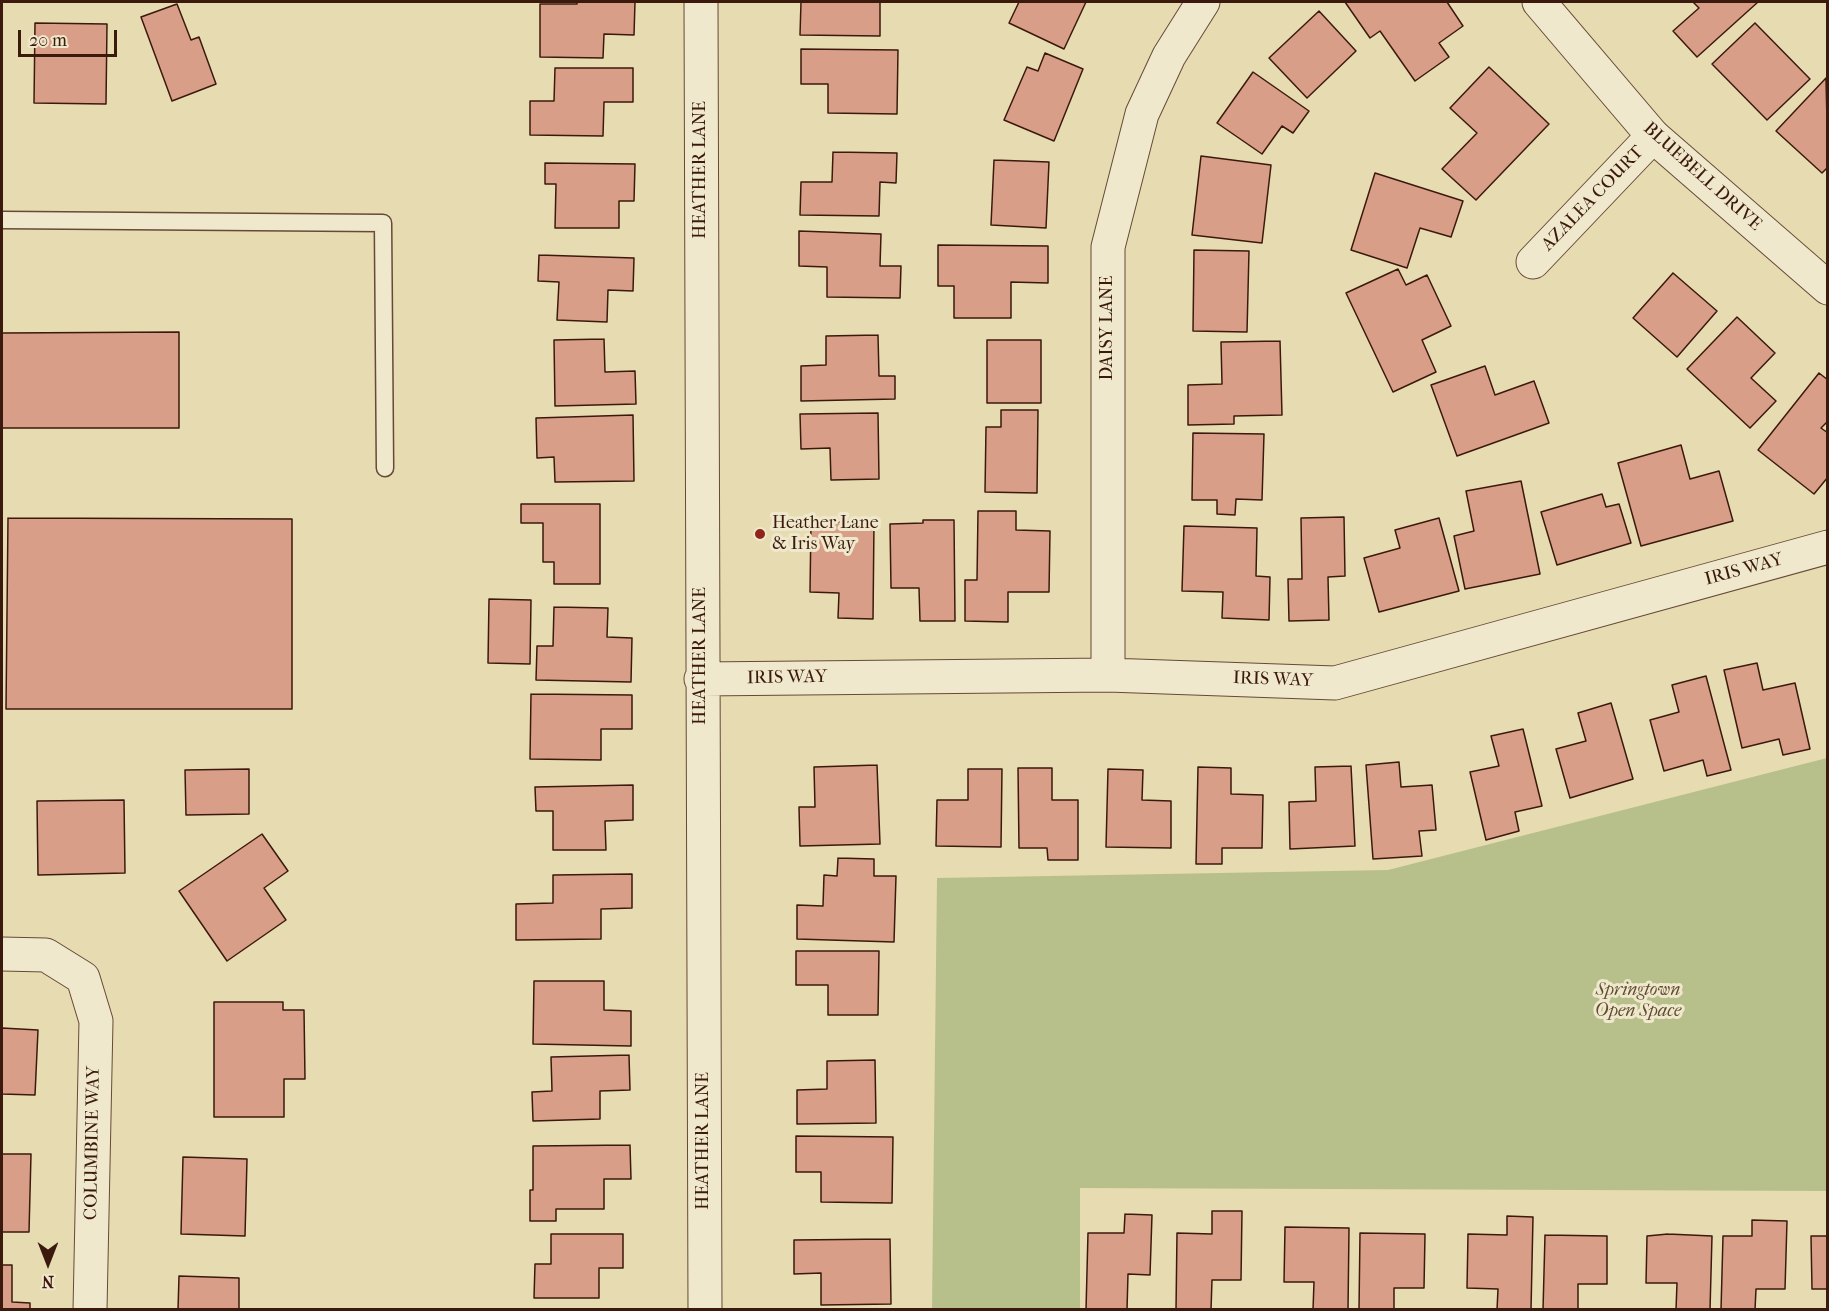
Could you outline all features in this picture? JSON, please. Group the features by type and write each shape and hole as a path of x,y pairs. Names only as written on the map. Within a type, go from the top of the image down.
{"street":[{"name":"HEATHER LANE","path":"701,2 701,679 705,1310"},
{"name":"DAISY LANE","path":"1108,675 1108,247 1142,114 1169,56 1203,2"},
{"name":"BLUEBELL DRIVE","path":"1539,2 1653,136 1827,288"},
{"name":"AZALEA COURT","path":"1533,262 1653,136"},
{"name":"IRIS WAY","path":"701,679 1108,675 1335,682 1827,547"},
{"name":"COLUMBINE WAY","path":"2,954 46,955 83,978 96,1022 90,1310"}],"lane":[{"path":"2,220 383,223 385,468"}],"green space":[{"name":"Springtown Open Space","path":"1827,758 1827,1191 1080,1188 1080,1309 932,1309 937,878 1388,870"}],"building":[{"path":"577,2 635,2 634,35 604,34 603,58 540,57 540,4 577,4"},
{"path":"801,2 880,2 880,36 800,35"},
{"path":"1019,2 1086,2 1064,49 1009,23"},
{"path":"1345,2 1447,2 1463,26 1439,43 1449,57 1415,81 1380,31 1370,38"},
{"path":"1693,2 1758,2 1697,57 1673,31 1699,8"},
{"path":"177,4 191,40 199,37 216,84 172,101 141,17"},
{"path":"1319,11 1356,51 1307,98 1269,58"},
{"path":"35,23 107,24 106,104 34,103"},
{"path":"1755,23 1810,79 1767,120 1712,64"},
{"path":"801,49 898,50 897,114 828,113 828,84 801,84"},
{"path":"1045,53 1083,69 1054,141 1004,120 1027,67 1038,71"},
{"path":"1489,67 1549,124 1476,200 1442,169 1477,133 1450,108"},
{"path":"555,68 633,68 633,102 604,102 603,136 530,135 530,101 554,101"},
{"path":"1253,72 1309,111 1293,133 1282,126 1262,154 1217,123"},
{"path":"1826,78 1828,167 1822,173 1776,131"},
{"path":"833,152 897,153 896,183 880,182 879,216 800,215 801,182 832,182"},
{"path":"1201,156 1271,165 1262,243 1192,235"},
{"path":"994,160 1049,162 1046,228 991,225"},
{"path":"545,163 635,164 634,201 619,201 619,228 555,228 556,184 545,184"},
{"path":"1375,173 1463,201 1451,237 1420,228 1407,268 1351,250"},
{"path":"799,231 881,234 880,266 901,266 900,298 827,297 827,267 799,266"},
{"path":"938,245 1048,246 1048,283 1011,282 1011,318 954,318 954,286 938,286"},
{"path":"1194,250 1249,251 1247,332 1193,331"},
{"path":"539,255 634,258 633,291 608,290 607,322 557,320 559,282 538,281"},
{"path":"1398,269 1406,285 1427,275 1451,326 1422,340 1436,372 1393,392 1346,293"},
{"path":"1673,273 1717,311 1677,357 1633,318"},
{"path":"1737,317 1775,353 1751,378 1776,401 1750,428 1687,369"},
{"path":"179,332 179,428 2,428 2,333"},
{"path":"878,335 879,376 895,376 895,399 801,401 801,366 826,365 826,336"},
{"path":"604,339 605,372 635,371 636,404 555,406 554,340"},
{"path":"987,340 1041,340 1041,403 987,403"},
{"path":"1280,341 1282,415 1234,416 1234,424 1188,425 1188,385 1222,384 1221,342"},
{"path":"1485,366 1495,395 1534,381 1549,423 1457,456 1431,385"},
{"path":"1819,373 1828,380 1828,421 1821,428 1828,433 1828,477 1814,494 1758,450"},
{"path":"1001,410 1038,410 1037,493 985,492 986,427 1001,427"},
{"path":"878,413 879,479 831,480 830,448 801,449 800,414"},
{"path":"633,415 634,481 555,482 554,457 537,458 536,418"},
{"path":"1193,433 1264,434 1262,500 1236,499 1235,515 1217,514 1217,500 1192,500"},
{"path":"1681,445 1690,479 1719,471 1733,521 1641,546 1618,463"},
{"path":"1521,481 1540,574 1465,589 1454,536 1474,531 1466,491"},
{"path":"1602,494 1606,507 1619,504 1631,543 1557,565 1541,512"},
{"path":"521,504 600,504 600,584 554,584 554,562 543,562 543,523 521,523"},
{"path":"978,511 1016,511 1016,530 1050,531 1049,592 1008,592 1008,622 965,621 965,580 977,580"},
{"path":"1344,517 1345,576 1328,577 1329,620 1289,621 1288,579 1302,579 1301,518"},
{"path":"8,518 292,519 292,709 6,709"},
{"path":"1439,518 1459,591 1379,612 1364,558 1400,548 1395,530"},
{"path":"923,520 954,520 955,621 920,621 919,588 891,588 890,524 923,523"},
{"path":"811,522 874,522 873,619 838,618 839,593 810,592"},
{"path":"1184,526 1257,528 1256,576 1270,577 1269,620 1222,618 1223,592 1182,591"},
{"path":"489,599 531,600 530,664 488,663"},
{"path":"554,607 608,608 607,637 632,638 631,682 536,680 537,646 553,646"},
{"path":"1757,663 1763,690 1795,683 1810,749 1783,755 1779,739 1742,748 1724,670"},
{"path":"1706,676 1731,770 1707,776 1703,760 1664,771 1650,720 1679,712 1672,685"},
{"path":"531,694 632,695 632,729 601,729 601,760 530,759"},
{"path":"1611,703 1633,779 1570,798 1556,749 1586,741 1578,713"},
{"path":"1523,729 1542,806 1515,812 1519,831 1486,840 1470,772 1499,766 1491,736"},
{"path":"1399,762 1401,787 1432,785 1436,830 1419,831 1422,856 1373,859 1366,765"},
{"path":"877,765 880,844 800,846 799,807 815,807 814,767"},
{"path":"1351,766 1355,846 1290,849 1289,802 1316,801 1315,767"},
{"path":"1198,767 1231,768 1231,794 1263,795 1262,848 1222,848 1222,864 1196,864"},
{"path":"1018,768 1052,768 1052,800 1078,800 1078,860 1048,860 1047,848 1019,848"},
{"path":"249,769 249,814 186,815 185,770"},
{"path":"968,769 1002,769 1001,847 936,846 937,800 968,800"},
{"path":"1108,769 1143,770 1142,800 1171,801 1171,848 1106,847"},
{"path":"633,785 633,820 605,821 606,850 553,850 553,811 536,811 535,787"},
{"path":"124,800 125,873 38,875 37,801"},
{"path":"262,834 288,871 264,888 286,920 227,961 179,891"},
{"path":"838,858 874,859 874,876 896,876 894,942 797,939 797,905 823,906 824,875 837,876"},
{"path":"632,874 632,908 601,909 601,939 516,940 516,904 553,903 553,875"},
{"path":"796,951 879,951 878,1015 828,1015 828,985 796,985"},
{"path":"534,981 604,981 604,1010 631,1011 631,1046 533,1044"},
{"path":"214,1002 283,1002 283,1010 304,1010 305,1079 284,1079 284,1117 214,1117"},
{"path":"2,1028 38,1030 35,1095 2,1094"},
{"path":"629,1055 630,1090 600,1091 600,1119 533,1121 532,1092 552,1091 551,1057"},
{"path":"875,1060 876,1123 797,1124 797,1090 827,1089 827,1061"},
{"path":"796,1136 893,1137 892,1203 821,1202 821,1172 796,1172"},
{"path":"630,1145 631,1179 604,1179 604,1209 556,1209 556,1221 530,1221 533,1146"},
{"path":"2,1154 31,1154 29,1232 2,1232"},
{"path":"183,1157 247,1159 245,1236 181,1234"},
{"path":"1212,1211 1242,1211 1241,1280 1212,1280 1211,1310 1176,1310 1177,1233 1212,1234"},
{"path":"1125,1214 1152,1215 1150,1275 1128,1274 1127,1310 1086,1310 1088,1233 1124,1233"},
{"path":"1507,1216 1533,1217 1531,1310 1497,1310 1498,1289 1467,1288 1468,1234 1507,1235"},
{"path":"1752,1220 1787,1221 1785,1289 1756,1289 1755,1310 1721,1310 1723,1236 1752,1236"},
{"path":"1285,1227 1349,1228 1348,1310 1313,1310 1314,1282 1284,1282"},
{"path":"1360,1233 1425,1234 1424,1288 1394,1288 1394,1310 1359,1310"},
{"path":"551,1234 623,1234 623,1268 599,1268 599,1298 534,1298 535,1264 551,1264"},
{"path":"1668,1234 1712,1236 1710,1310 1676,1310 1677,1283 1646,1283 1647,1236"},
{"path":"1545,1235 1607,1236 1607,1284 1578,1284 1578,1310 1543,1310"},
{"path":"1811,1236 1828,1236 1828,1289 1812,1289"},
{"path":"890,1239 891,1304 821,1305 821,1273 794,1274 794,1240"},
{"path":"2,1265 12,1265 12,1302 30,1303 30,1310 2,1310"},
{"path":"179,1276 239,1278 239,1310 178,1310"}],"place":[{"name":"Heather Lane & Iris Way","path":"760,534"}]}
